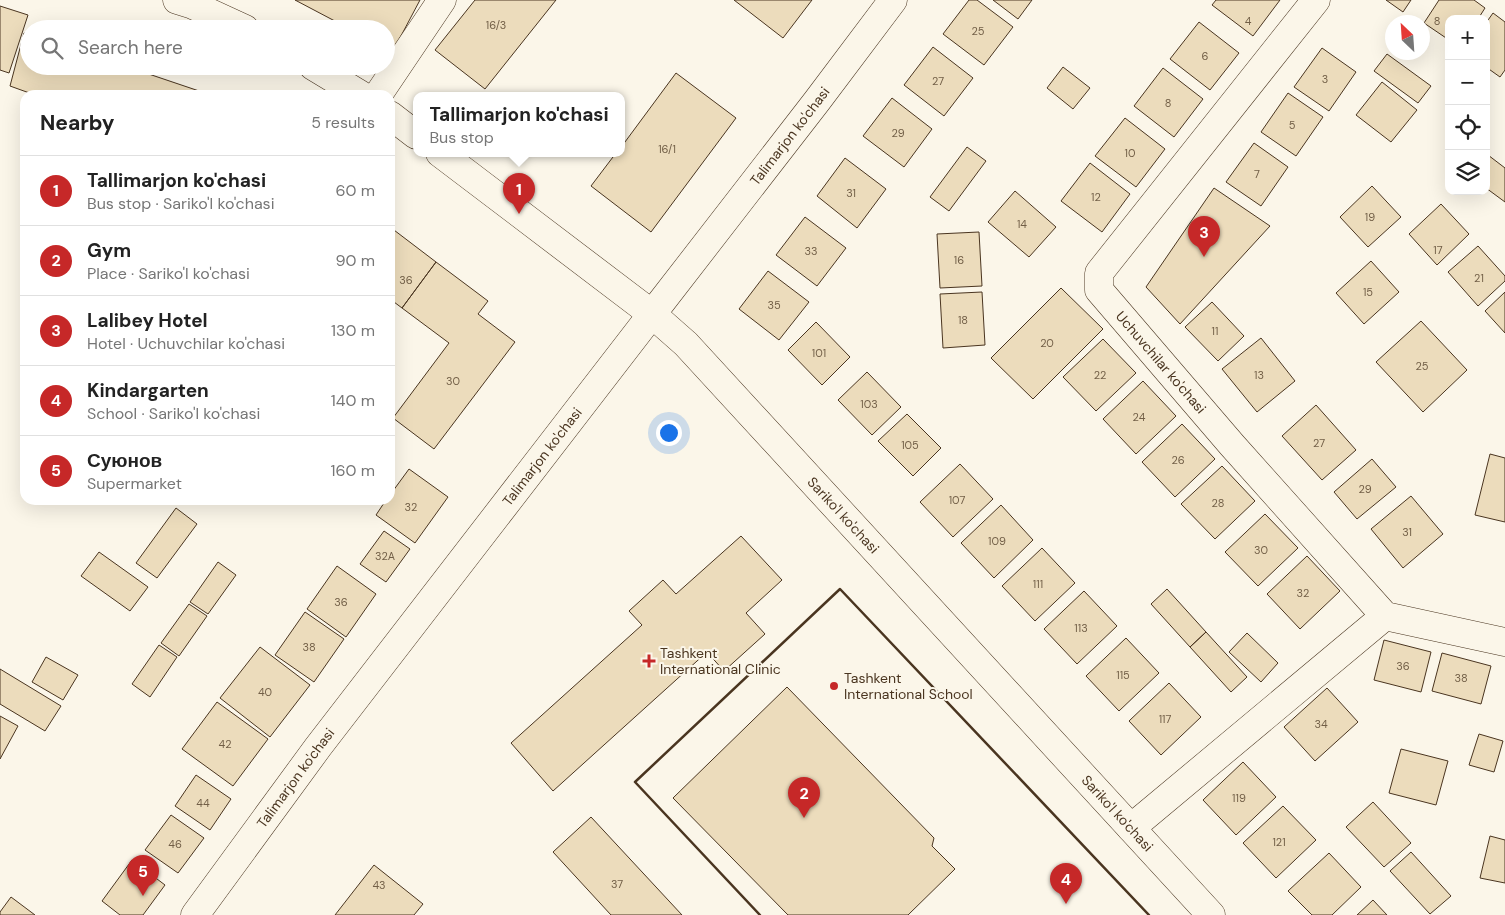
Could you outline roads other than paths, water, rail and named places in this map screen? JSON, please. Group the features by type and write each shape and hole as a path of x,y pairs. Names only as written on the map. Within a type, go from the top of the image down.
{"street":[{"path":"395,70 442,0"},
{"name":"Talimarjon ko'chasi","path":"195,915 318,747 893,0"},
{"name":"Uchuvchilar ko'chasi","path":"1316,0 1099,274 1099,290 1232,445 1386,616"},
{"path":"188,2 226,20"},
{"path":"328,75 353,90"},
{"path":"381,90 391,75"},
{"path":"395,119 413,133"},
{"name":"Sariko'l ko'chasi","path":"445,157 652,314 686,344 1211,915"},
{"path":"1131,828 1386,616 1505,642"}],"place":[{"name":"Tallimarjon ko'chasi","path":"519,214"},
{"name":"Lalibey Hotel","path":"1204,257"},
{"name":"Tashkent International Clinic","path":"649,661"},
{"name":"Tashkent International School","path":"834,686"},
{"name":"Gym","path":"804,818"},
{"name":"Суюнов","path":"143,896"},
{"name":"Kindargarten","path":"1066,904"}]}
